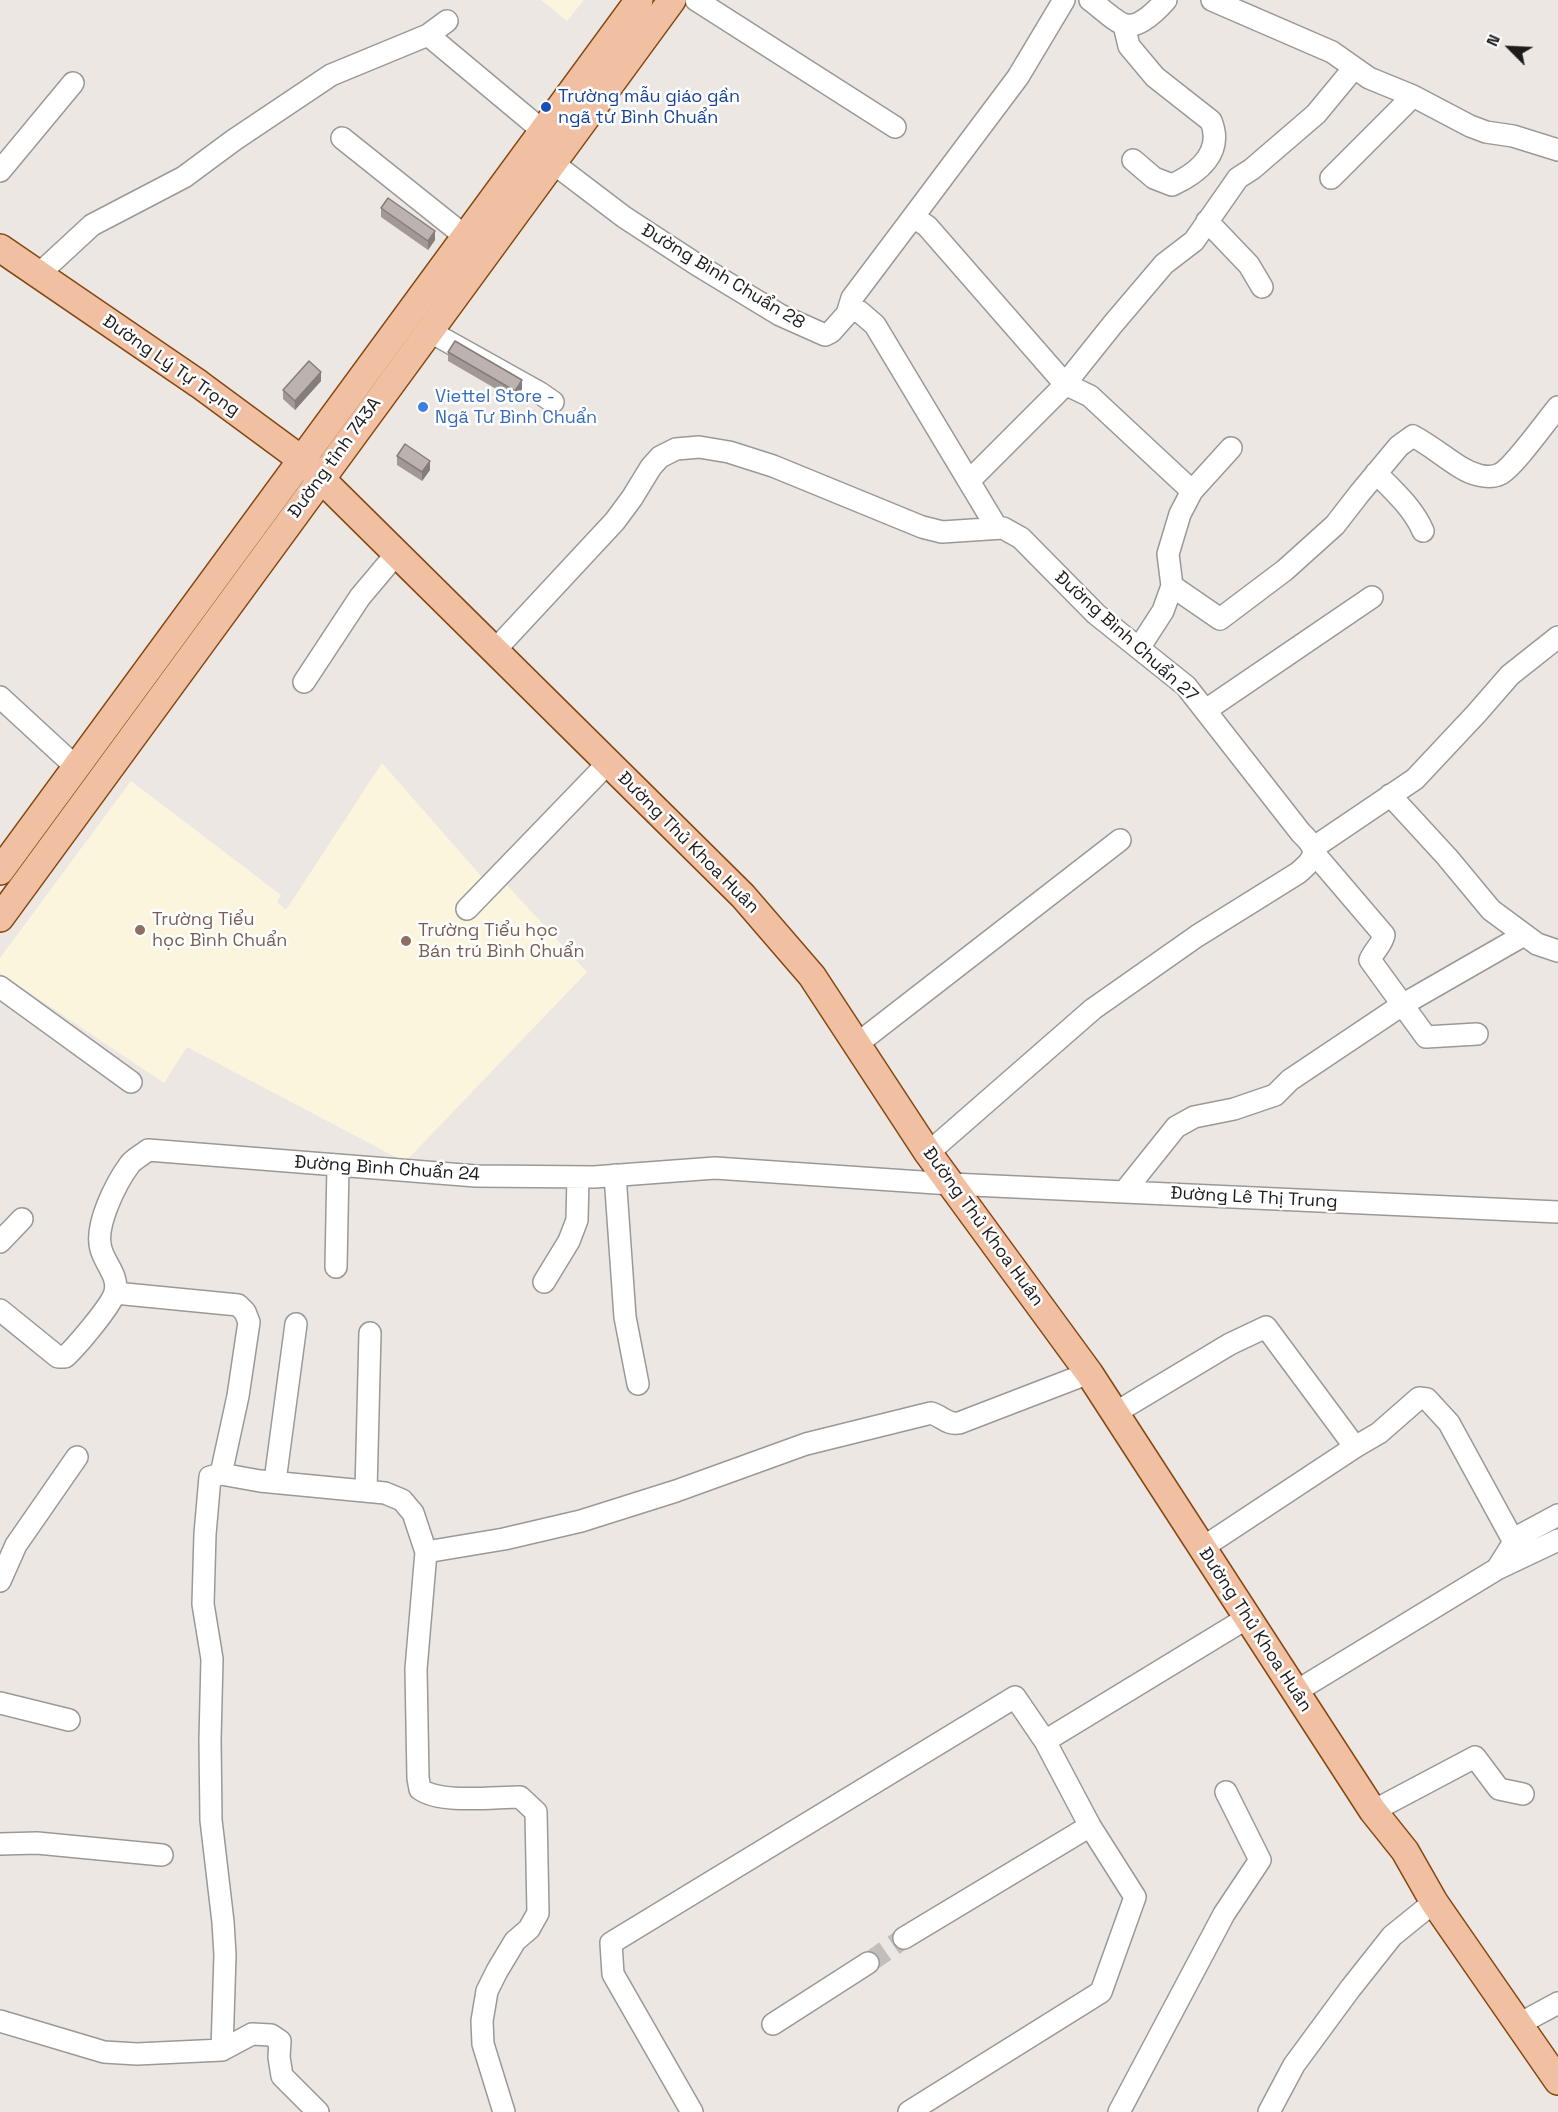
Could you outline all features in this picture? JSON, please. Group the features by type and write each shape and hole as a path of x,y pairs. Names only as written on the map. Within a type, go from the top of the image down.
{"main road":[{"name":"Đường tỉnh 743A","path":"0,918 311,468 466,237 639,0"},
{"name":"Đường tỉnh 743A","path":"0,871 76,767 311,468 429,331 672,0"},
{"name":"Đường Lý Tự Trọng","path":"0,248 199,384 311,468"},
{"name":"Đường Thủ Khoa Huân","path":"311,468 744,896 812,976 928,1153 1089,1373 1373,1811 1405,1851 1434,1902 1558,2080"}],"street":[{"path":"696,0 895,127"},
{"path":"846,314 852,298 1018,77 1064,0"},
{"path":"1090,0 1124,25 1141,21 1166,0"},
{"path":"1212,0 1332,52 1369,78 1413,96 1486,132 1513,136 1558,150"},
{"path":"39,274 93,225 184,177 234,140 331,75 428,35 447,21"},
{"path":"1124,25 1129,46 1155,77 1211,121 1215,132 1213,151 1193,176 1172,185 1154,178 1133,160"},
{"path":"428,35 543,131"},
{"path":"969,481 1065,384 1164,264 1194,242 1238,178 1252,169 1316,114 1354,69"},
{"path":"0,171 73,84"},
{"path":"1331,177 1413,96"},
{"path":"342,138 466,237"},
{"name":"Đường Bình Chuẩn 28","path":"553,163 624,217 780,315 825,335 831,332 846,314"},
{"path":"913,217 927,226 1065,384 1090,396 1192,490"},
{"path":"1208,221 1249,265 1262,287"},
{"path":"846,314 856,310 875,325 997,528"},
{"path":"429,331 553,402"},
{"path":"1172,585 1220,619 1284,570 1335,525 1399,446 1413,436 1426,442 1461,468 1489,477 1501,474 1557,411"},
{"name":"Đường Bình Chuẩn 27","path":"495,650 615,521 655,462 676,449 699,447 729,452 773,466 922,527 942,532 1003,528 1022,537 1096,614 1186,686 1311,843 1313,851 1384,934 1382,943 1370,960 1402,1005"},
{"path":"1139,648 1163,611 1172,585 1168,554 1180,514 1192,490 1231,448"},
{"path":"1376,473 1395,492 1423,531"},
{"path":"304,682 360,597 397,553"},
{"path":"1206,710 1372,597"},
{"path":"928,1153 1093,1009 1197,936 1298,873 1310,863 1313,851 1415,779 1510,675 1557,642"},
{"path":"0,697 76,767"},
{"path":"467,909 609,762"},
{"path":"1390,795 1447,857 1491,910 1537,944 1558,951"},
{"path":"857,1044 1120,840"},
{"path":"1124,1192 1176,1126 1194,1117 1234,1109 1275,1095 1290,1080 1402,1005 1524,935"},
{"path":"0,987 131,1082"},
{"path":"1402,1005 1426,1037 1477,1034"},
{"name":"Đường Bình Chuẩn 24","path":"115,1293 116,1279 101,1251 98,1239 115,1189 131,1163 148,1150 476,1176 578,1177 715,1168 951,1184"},
{"path":"336,1267 338,1166"},
{"path":"615,1175 625,1317 638,1383"},
{"path":"544,1282 569,1241 577,1220 578,1177"},
{"name":"Đường Lê Thị Trung","path":"951,1184 1558,1212"},
{"path":"0,1242 22,1219"},
{"path":"0,1310 58,1357 65,1357 78,1345 115,1293 238,1305 245,1312 249,1322 238,1396 221,1474"},
{"path":"275,1481 296,1324"},
{"path":"1115,1413 1230,1344 1266,1328 1354,1447"},
{"path":"366,1491 370,1333"},
{"path":"426,1552 504,1539 581,1521 676,1491 806,1444 931,1413 952,1424 959,1423 1089,1373"},
{"path":"1202,1548 1379,1432 1419,1398 1427,1399 1449,1423 1514,1542"},
{"path":"0,1581 16,1545 76,1457"},
{"path":"222,2049 225,1955 211,1820 210,1740 213,1659 203,1604 210,1477 221,1474 260,1481 385,1493 402,1500 413,1513 426,1552 416,1669 420,1789 427,1794 441,1798 519,1797 536,1812 538,1913 529,1929 515,1941 497,1971 487,1991 482,2021 483,2044 504,2112"},
{"path":"1497,1569 1517,1537 1558,1515"},
{"path":"1295,1692 1497,1569 1558,1540"},
{"path":"1045,1741 1247,1618"},
{"path":"692,2112 613,1974 611,1943 1015,1697 1045,1741 1090,1826 1135,1897 1101,1992 909,2112"},
{"path":"0,1703 69,1720"},
{"path":"1373,1811 1475,1756 1499,1789 1523,1794"},
{"path":"1119,2112 1224,1914 1260,1860 1226,1792"},
{"path":"904,1938 1090,1826"},
{"path":"0,1844 38,1844 162,1855"},
{"path":"1269,2112 1294,2065 1350,1989 1392,1936 1434,1902"},
{"path":"773,2024 868,1963"},
{"path":"1519,2024 1558,2003"},
{"path":"0,2021 104,2052 137,2055 222,2049 252,2034 271,2035 280,2041 279,2057 282,2076 318,2112"}],"shaded area":[{"path":"541,0 584,0 567,21"},
{"name":"Trường Tiểu học Bán trú Bình Chuẩn","path":"382,763 495,892 505,883 587,972 405,1162 187,1047 164,1083 0,973 0,958 131,781 281,895 277,902 286,910"}],"building":[{"path":"388,198 435,231 428,241 381,208"},
{"path":"455,341 522,380 515,391 448,352"},
{"path":"309,361 321,372 295,401 283,390"},
{"path":"405,444 430,461 422,472 397,456"}],"tunnel":[{"path":"868,1963 904,1938"}],"place":[{"name":"Trường mẫu giáo gần ngã tư Bình Chuẩn","path":"546,107"},
{"name":"Viettel Store - Ngã Tư Bình Chuẩn","path":"423,407"},
{"name":"Trường Tiểu học Bình Chuẩn","path":"140,930"},
{"name":"Trường Tiểu học Bán trú Bình Chuẩn","path":"406,941"}]}
